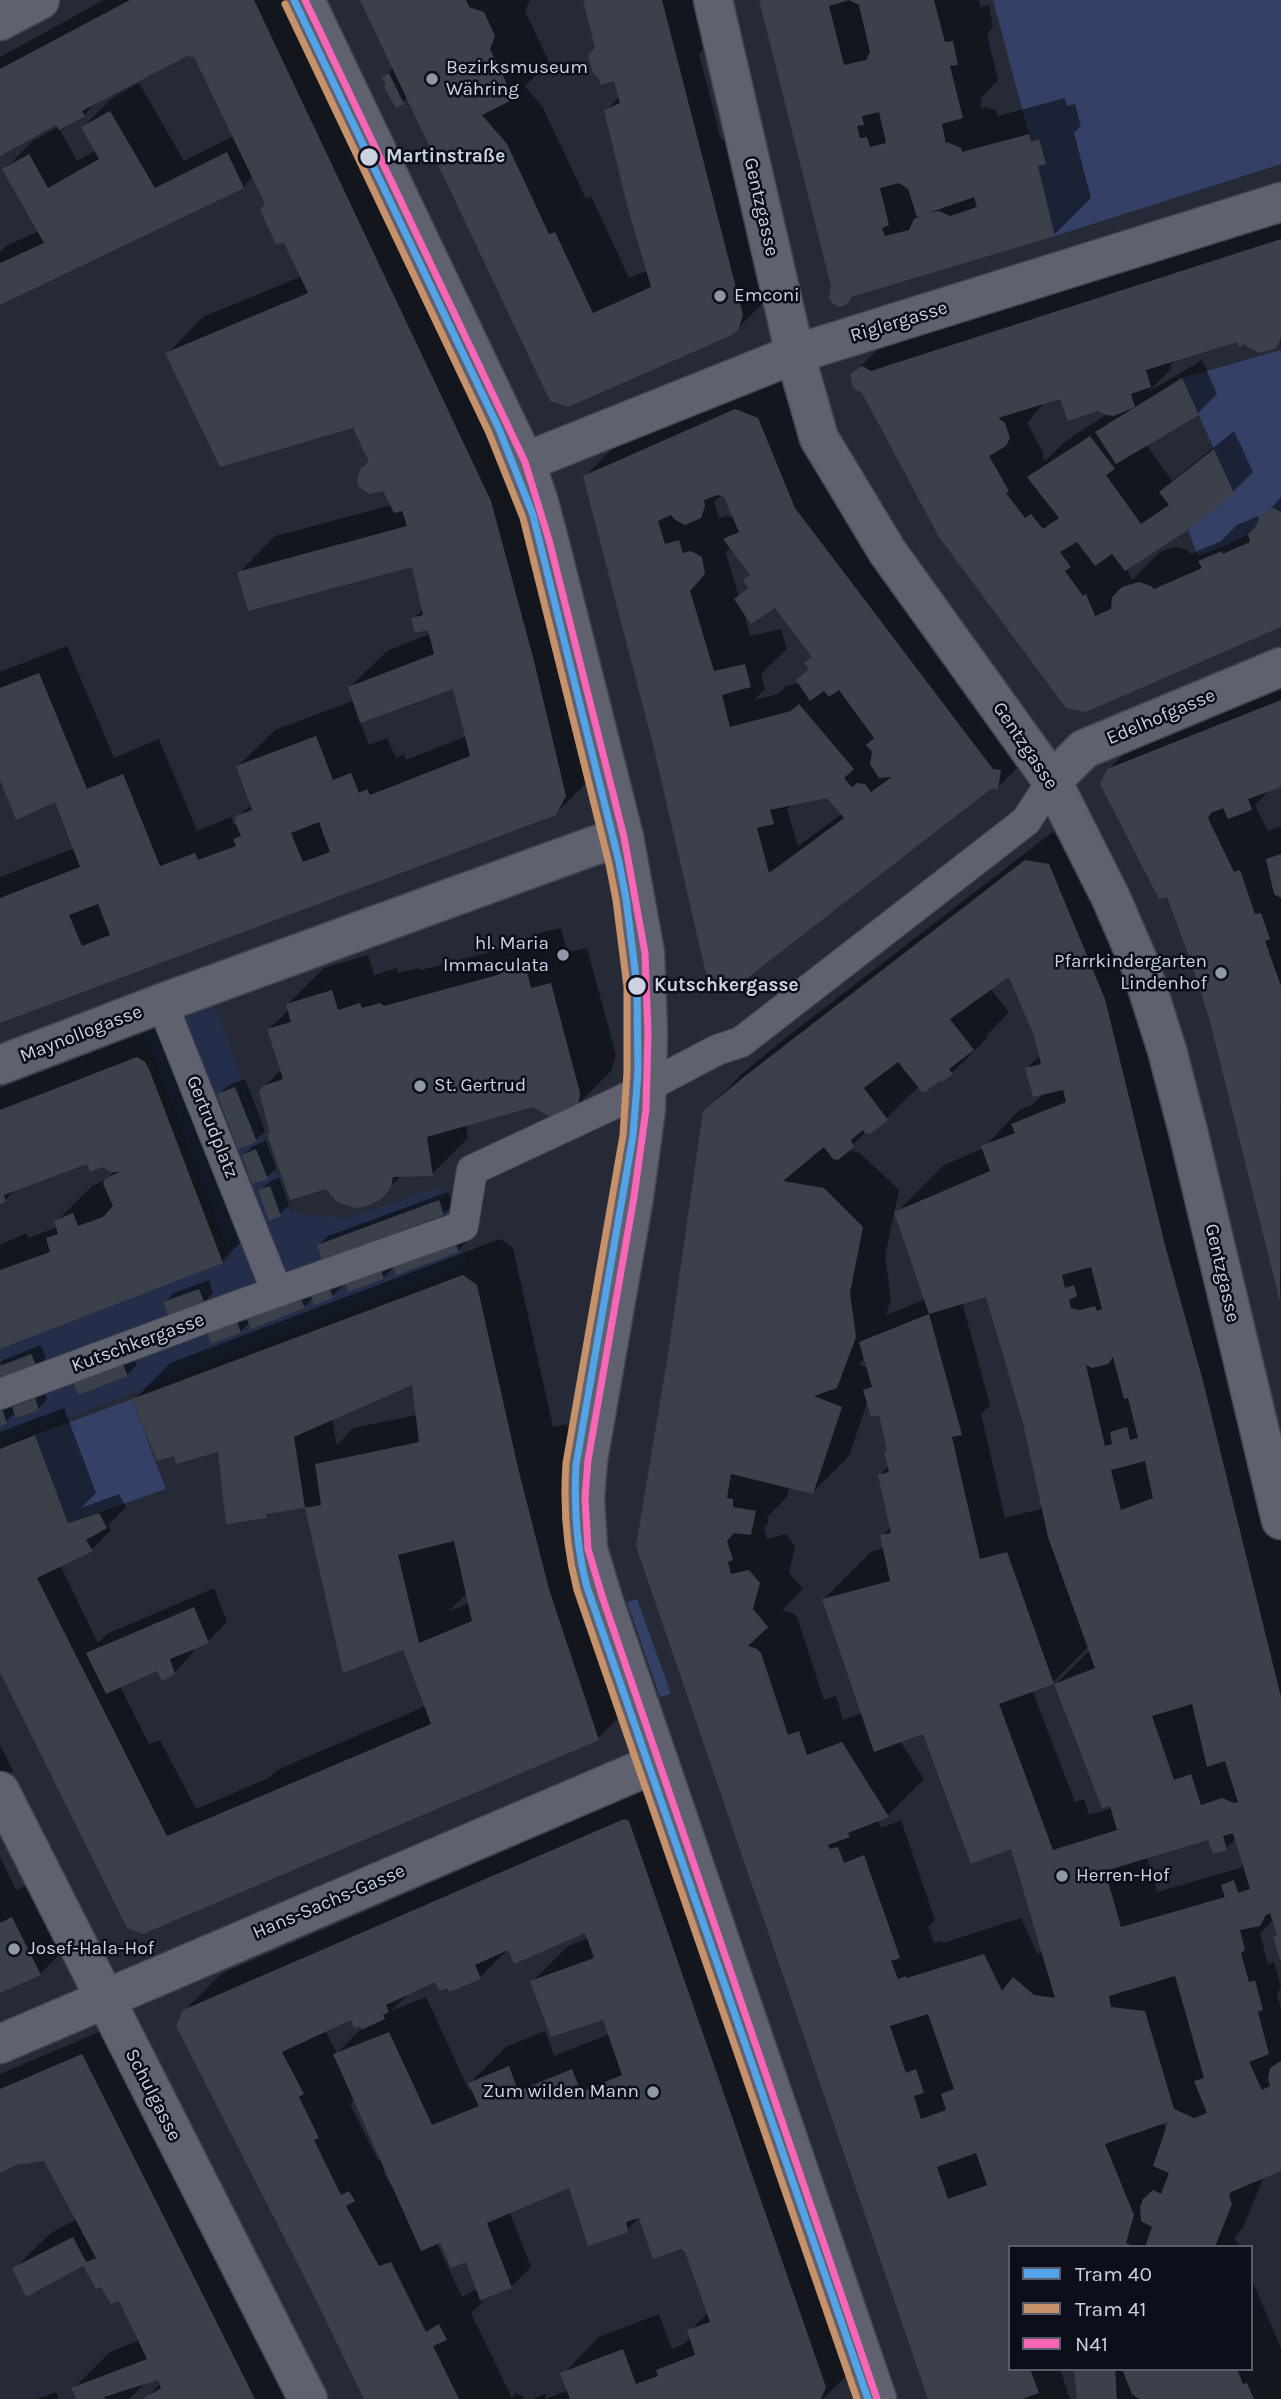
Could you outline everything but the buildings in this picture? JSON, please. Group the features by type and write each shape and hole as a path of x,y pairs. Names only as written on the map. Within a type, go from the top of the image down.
{"main road":[{"path":"0,21 40,0"},
{"path":"305,0 525,462 549,540 624,837 645,953 647,1087 634,1197 588,1460 584,1520 588,1549 877,2399"},
{"name":"Gentzgasse","path":"713,0 795,354 819,438 880,540 1052,781 1111,898 1135,954 1167,1050 1281,1520"},
{"name":"Riglergasse","path":"525,462 795,354 1281,202"},
{"name":"Edelhofgasse","path":"1052,781 1084,749 1281,667"},
{"path":"162,1003 624,837"},
{"name":"Maynollogasse","path":"0,1065 162,1003"},
{"name":"Hans-Sachs-Gasse","path":"0,2044 659,1762"},
{"name":"Schulgasse","path":"0,1791 307,2399"}],"street":[{"path":"277,1292 463,1226 472,1170 647,1087 718,1050 741,1042 1026,821 1052,781"},
{"name":"Gertrudplatz","path":"162,1003 277,1292"},
{"name":"Kutschkergasse","path":"0,1394 277,1292"}],"shaded area":[{"path":"993,0 1281,0 1281,164 1055,236 1038,166 1045,164 1039,140 1031,142"},
{"path":"1281,350 1281,512 1273,508 1264,514 1245,536 1198,556 1188,530 1234,493 1182,378"},
{"path":"212,998 290,1212 346,1219 439,1187 468,1266 0,1443 0,1349 232,1259 141,1025"},
{"path":"132,1399 166,1489 68,1523 35,1435"},
{"path":"637,1599 671,1694 660,1697 627,1602"}],"tram line":[{"name":"40","path":"294,0 499,429 533,515 619,862 637,986 638,1072 633,1136 576,1465 580,1557 587,1587 868,2399"},
{"name":"41","path":"285,4 489,433 523,518 609,864 627,987 627,1072 623,1135 566,1463 565,1511 570,1559 577,1590 857,2399"}],"transit line":[{"name":"N41","path":"305,0 525,462 549,540 624,837 645,953 648,1033 646,1109 634,1197 588,1460 585,1498 588,1549 877,2399"}],"place":[{"name":"Bezirksmuseum Währing","path":"432,79"},
{"name":"Martinstraße","path":"369,157"},
{"name":"Emconi","path":"720,296"},
{"name":"hl. Maria Immaculata","path":"563,955"},
{"name":"Pfarrkindergarten Lindenhof","path":"1221,973"},
{"name":"Kutschkergasse","path":"637,986"},
{"name":"St. Gertrud","path":"420,1086"},
{"name":"Herren-Hof","path":"1062,1876"},
{"name":"Josef-Hala-Hof","path":"14,1949"},
{"name":"Zum wilden Mann","path":"653,2092"}]}
